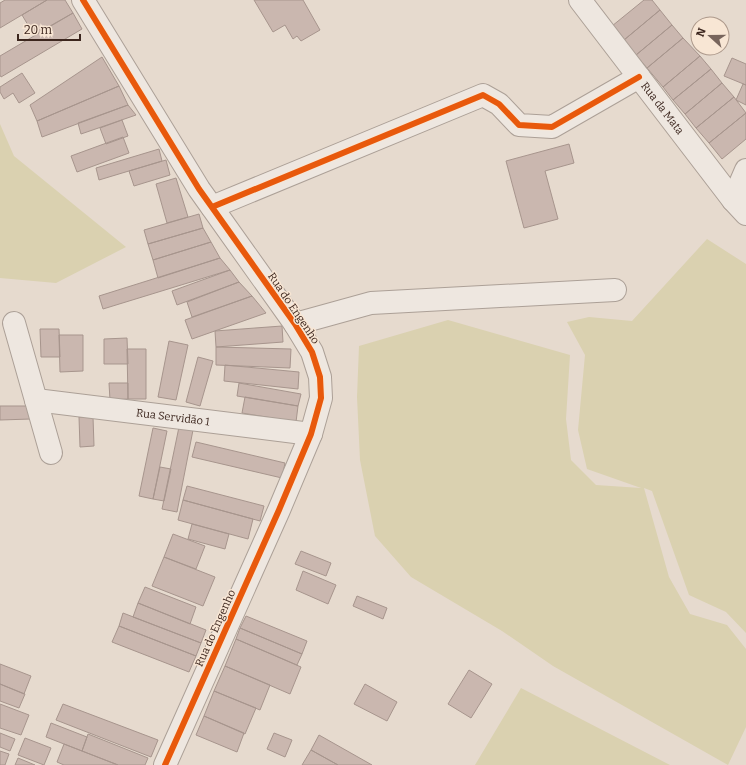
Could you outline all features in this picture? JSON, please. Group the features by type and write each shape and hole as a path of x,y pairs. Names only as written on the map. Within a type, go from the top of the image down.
{"street":[{"name":"Rua do Engenho","path":"83,0 199,189 295,324 312,352 320,377 321,398 311,434 279,510 165,765"},
{"name":"Rua da Mata","path":"580,0 740,207"},
{"path":"212,207 483,95 499,104 519,125 552,127 639,77"},
{"path":"740,207 746,170"},
{"path":"295,324 371,303 615,290"},
{"path":"14,323 51,453"},
{"name":"Rua Servidão 1","path":"36,400 311,434"}],"shaded area":[{"path":"0,124 14,156 126,247 56,283 0,278"},
{"path":"707,239 746,264 746,633 726,612 689,595 652,491 644,488 669,577 690,614 727,625 746,649 746,727 728,765 553,666 502,631 411,577 375,536 360,460 357,397 359,346 448,320 570,355 566,419 571,460 596,485 641,488 587,469 578,430 585,355 567,322 589,317 632,321"},
{"path":"521,688 670,765 475,765"}],"building":[{"path":"5,0 47,0 0,28 0,3"},
{"path":"47,0 65,0 73,13 34,35 22,15"},
{"path":"254,0 303,0 320,30 301,41 297,36 293,39 285,25 273,32"},
{"path":"644,0 652,0 660,10 624,40 612,26"},
{"path":"660,10 672,25 636,55 624,40"},
{"path":"73,13 82,29 1,77 0,56"},
{"path":"672,25 683,38 647,68 636,55"},
{"path":"683,38 690,45 690,56 700,56 663,87 647,68"},
{"path":"700,56 711,69 673,100 663,87"},
{"path":"102,57 119,86 37,121 30,105"},
{"path":"732,58 746,64 746,85 724,76"},
{"path":"711,69 722,83 685,114 673,100"},
{"path":"22,73 35,93 19,103 13,93 4,99 0,92 0,87"},
{"path":"722,83 734,97 696,128 685,114"},
{"path":"743,84 746,85 746,105 736,100"},
{"path":"119,86 128,105 42,137 37,121"},
{"path":"734,97 746,113 709,143 696,128"},
{"path":"128,105 136,115 81,134 78,123"},
{"path":"746,113 746,139 722,159 709,143"},
{"path":"122,120 128,136 106,144 100,128"},
{"path":"123,137 129,153 77,172 71,156"},
{"path":"569,144 574,163 545,171 558,219 524,228 506,161"},
{"path":"159,149 162,161 99,180 96,168"},
{"path":"166,160 170,175 134,186 129,171"},
{"path":"176,178 188,217 167,223 156,184"},
{"path":"199,214 203,228 148,244 144,230"},
{"path":"203,228 211,242 153,260 148,244"},
{"path":"211,242 220,258 158,278 153,260"},
{"path":"220,258 230,270 103,309 99,296"},
{"path":"230,270 239,282 177,305 172,291"},
{"path":"239,282 252,296 192,317 187,302"},
{"path":"252,296 266,313 192,339 185,320"},
{"path":"282,326 283,342 216,347 215,331"},
{"path":"40,329 59,329 60,357 41,357"},
{"path":"59,335 83,335 83,371 60,372"},
{"path":"127,338 128,364 104,364 104,339"},
{"path":"169,341 188,345 176,400 158,397"},
{"path":"216,347 291,349 290,368 216,365"},
{"path":"127,349 146,349 146,399 128,399"},
{"path":"198,357 213,361 200,406 186,402"},
{"path":"225,365 299,372 298,389 224,381"},
{"path":"109,383 128,383 128,399 110,400"},
{"path":"239,383 301,394 298,406 237,396"},
{"path":"245,397 298,406 296,422 242,413"},
{"path":"0,406 31,406 31,419 0,420"},
{"path":"79,417 93,417 94,446 80,447"},
{"path":"179,427 193,430 177,512 162,509"},
{"path":"153,428 167,431 153,499 139,496"},
{"path":"196,442 285,463 282,478 192,457"},
{"path":"160,467 171,469 164,501 153,499"},
{"path":"187,486 264,506 260,521 183,500"},
{"path":"183,500 253,519 248,539 178,520"},
{"path":"192,524 229,534 225,549 188,539"},
{"path":"173,534 205,546 196,569 164,557"},
{"path":"301,551 331,563 326,576 295,564"},
{"path":"164,557 215,577 203,606 152,586"},
{"path":"303,571 336,585 328,604 296,590"},
{"path":"145,587 196,607 190,624 138,603"},
{"path":"357,596 387,608 383,619 353,606"},
{"path":"138,603 206,630 201,643 133,617"},
{"path":"123,613 201,643 196,656 119,626"},
{"path":"246,616 307,641 302,654 240,628"},
{"path":"119,626 196,656 189,672 112,642"},
{"path":"240,628 302,654 297,665 236,639"},
{"path":"236,639 301,667 290,694 225,666"},
{"path":"0,664 31,676 24,694 0,684"},
{"path":"225,666 270,685 260,710 214,691"},
{"path":"469,670 492,684 471,718 448,704"},
{"path":"0,684 25,694 19,708 0,701"},
{"path":"365,684 397,702 387,721 354,704"},
{"path":"214,691 256,708 245,734 204,716"},
{"path":"0,704 29,715 21,735 0,728"},
{"path":"63,704 158,740 151,757 56,720"},
{"path":"204,716 244,733 237,752 196,735"},
{"path":"51,723 87,737 82,751 46,737"},
{"path":"0,733 15,739 10,751 0,747"},
{"path":"274,733 292,740 285,757 267,749"},
{"path":"88,734 148,758 145,765 118,765 82,751"},
{"path":"319,735 372,765 338,765 311,750"},
{"path":"25,738 51,748 44,765 18,755"},
{"path":"64,744 118,765 64,765 57,762"},
{"path":"311,750 338,765 302,765"},
{"path":"0,751 9,754 5,765 0,765"},
{"path":"18,758 35,765 15,765"}],"cycle path":[{"path":"83,0 199,189 295,324 312,352 320,377 321,398 311,434 279,510 165,765"},
{"path":"212,207 483,95 499,104 519,125 552,127 639,77"}]}
